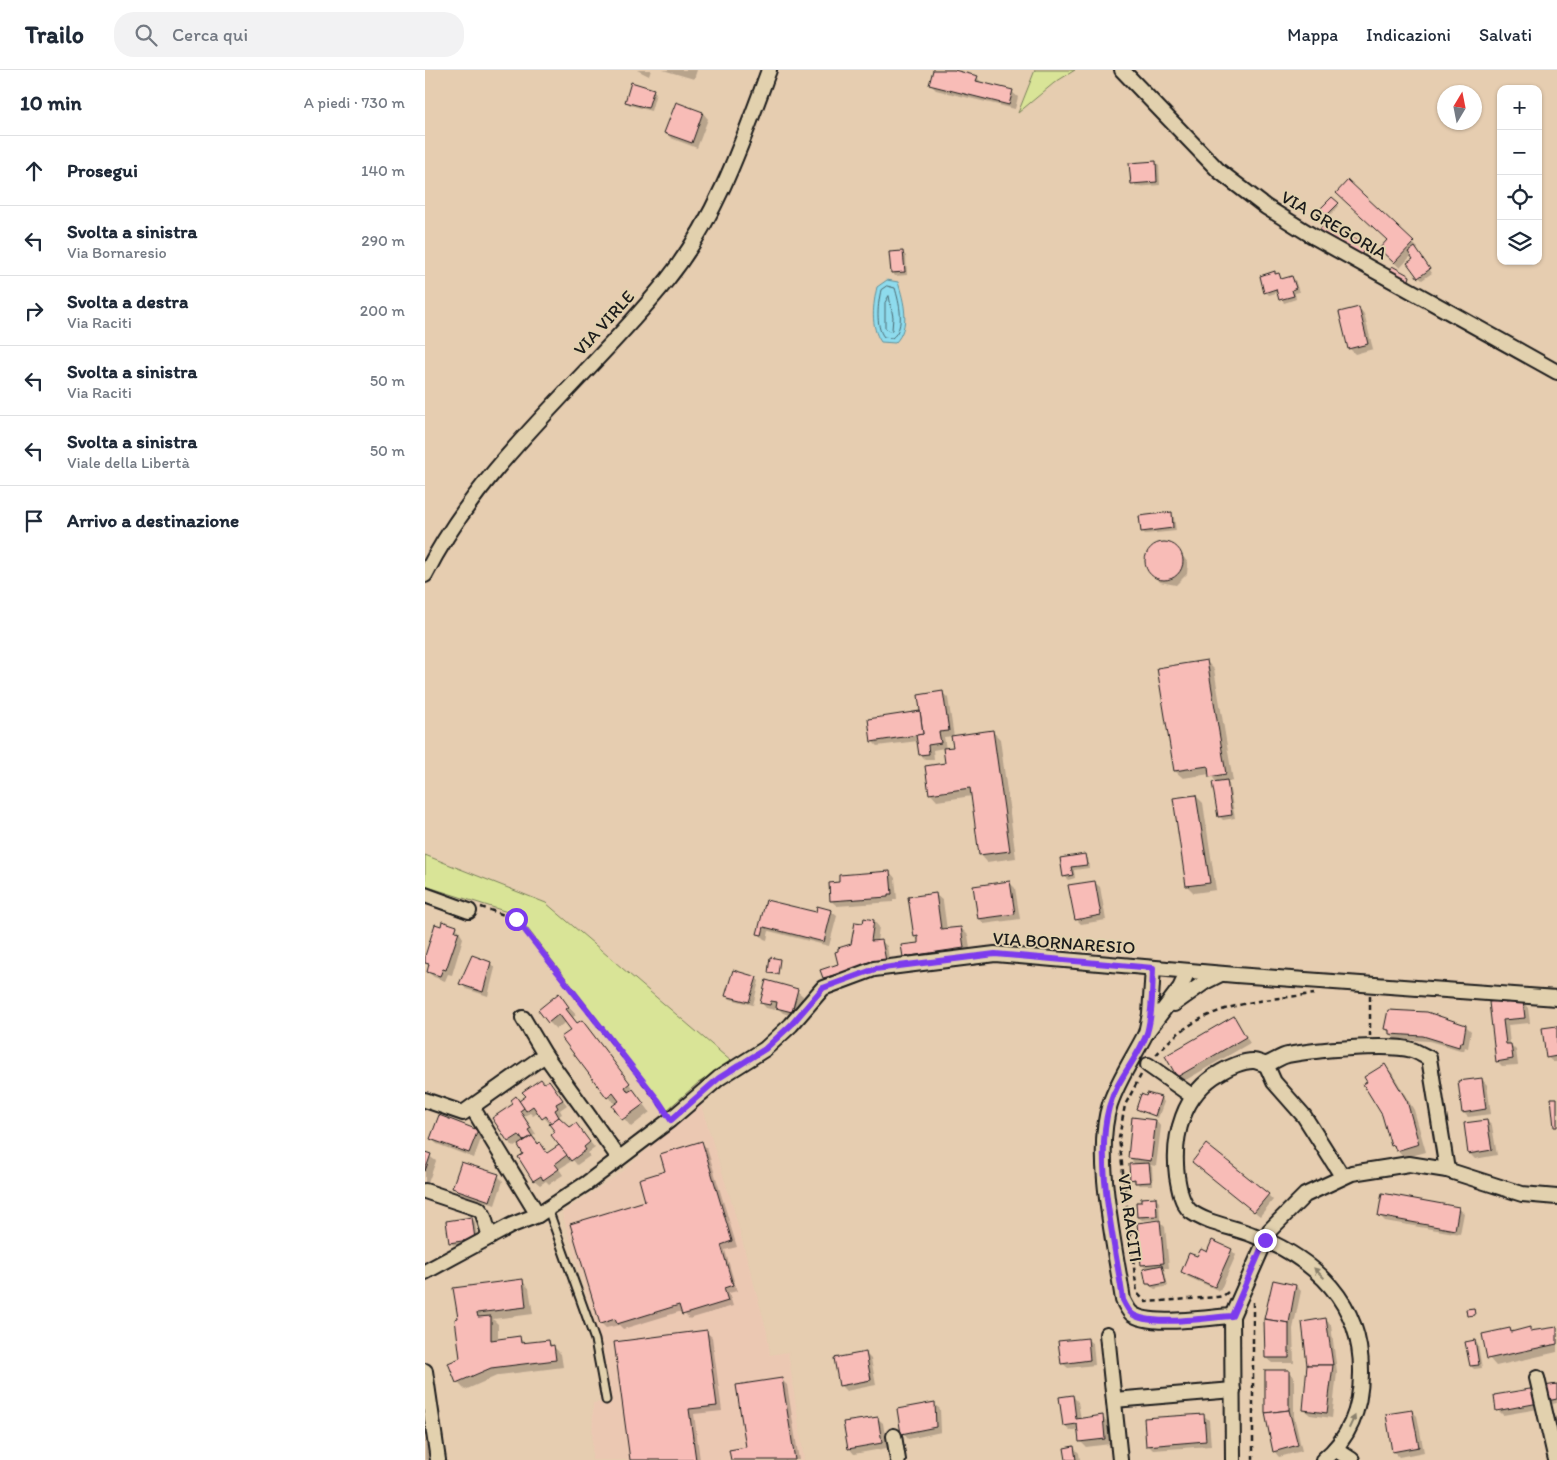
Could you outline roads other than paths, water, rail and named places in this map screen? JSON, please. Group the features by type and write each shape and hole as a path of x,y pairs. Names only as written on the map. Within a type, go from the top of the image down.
{"street":[{"name":"VIA VIRLE","path":"425,575 466,508 492,474 622,333 668,279 701,230 732,166 769,70"},
{"name":"VIA GREGORIA","path":"1122,70 1219,171 1266,207 1316,238 1557,372"},
{"path":"425,895 475,909"},
{"name":"VIA BORNARESIO","path":"425,1272 490,1237 543,1212 671,1120 719,1078 765,1049 791,1025 823,988 875,969 995,954 1221,974 1557,998"},
{"name":"VIA RACITI","path":"1147,1033 1153,968"},
{"name":"VIA RACITI","path":"1188,971 1180,988 1147,1033 1121,1077 1109,1106 1103,1135 1105,1173 1123,1300 1131,1313 1144,1319 1161,1320 1232,1316"},
{"path":"1161,1014 1205,982 1221,974"},
{"path":"523,1018 545,1055 619,1158"},
{"path":"1323,1460 1335,1449 1351,1425 1360,1394 1361,1364 1356,1332 1346,1304 1330,1284 1310,1265 1265,1240 1199,1217 1188,1209 1183,1202 1176,1168 1176,1140 1181,1119 1193,1096 1203,1084 1221,1072 1253,1061 1266,1064 1287,1055 1371,1047 1411,1050 1429,1058 1447,1170"},
{"path":"425,1100 463,1113 545,1055"},
{"path":"1266,1064 1274,1082 1304,1116 1342,1176"},
{"path":"1148,1065 1193,1096"},
{"path":"472,1107 543,1212"},
{"path":"1233,1460 1232,1316 1265,1240 1287,1212 1305,1195 1342,1176 1400,1164 1428,1166 1447,1170 1522,1194 1557,1196"},
{"path":"425,1191 479,1209 483,1214 490,1237"},
{"path":"1107,1334 1120,1460"},
{"path":"425,1370 438,1460"},
{"path":"1537,1378 1556,1460"},
{"path":"1114,1400 1233,1390"},
{"path":"894,1436 898,1460"},
{"path":"1335,1449 1352,1460"}],"lane":[{"path":"543,1212 595,1340 606,1400"}],"water":[{"path":"887,280 898,282 904,306 905,322 900,337 895,343 881,342 874,322 877,287"}]}
